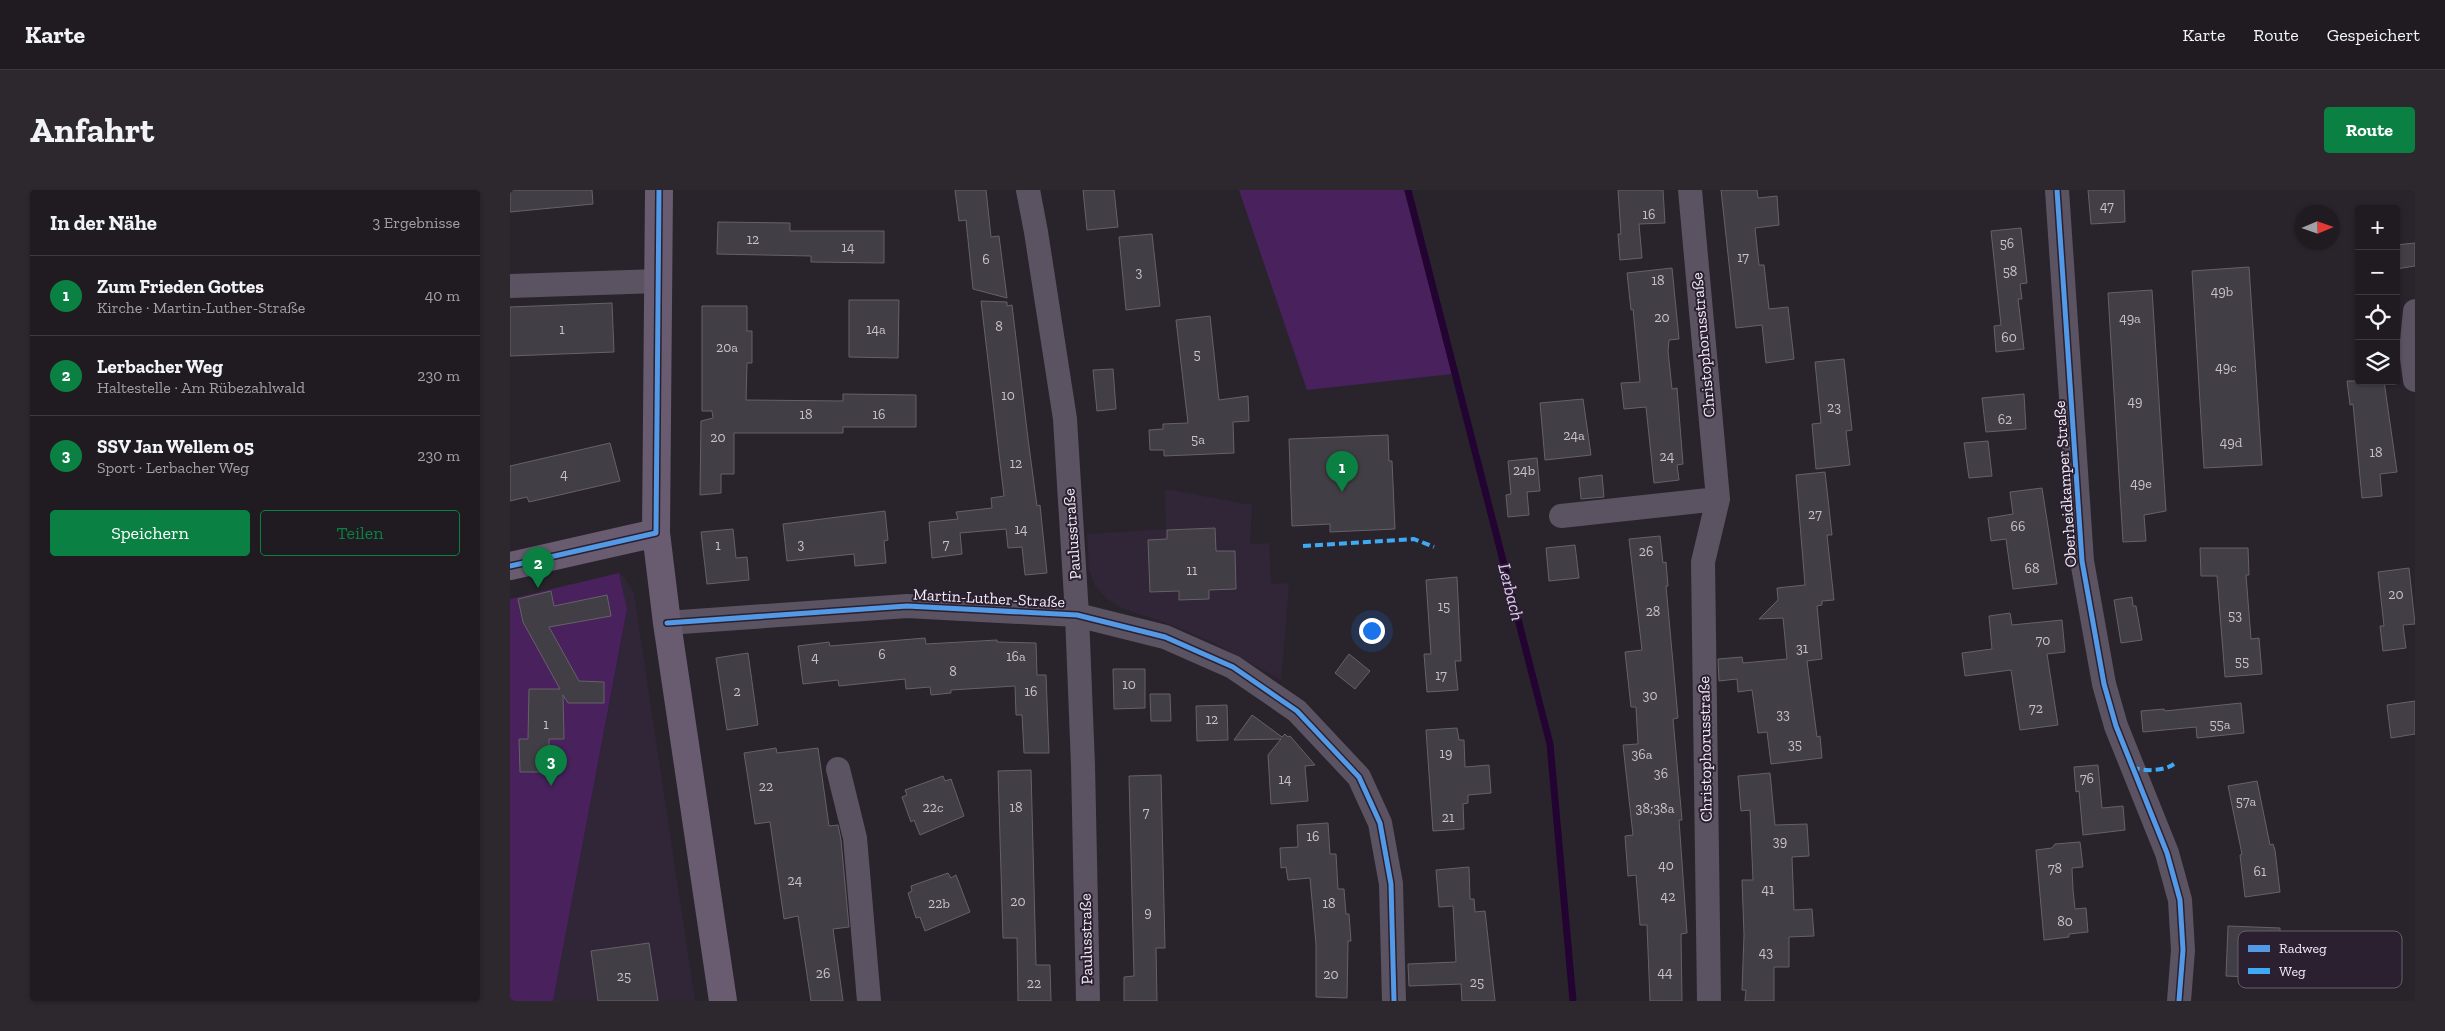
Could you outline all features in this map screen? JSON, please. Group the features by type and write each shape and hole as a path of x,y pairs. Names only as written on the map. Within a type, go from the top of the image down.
{"street":[{"path":"659,190 656,533 666,623 723,1001"},
{"name":"Paulusstraße","path":"1028,190 1065,419 1077,615 1083,765 1088,1001"},
{"name":"Christophorusstraße","path":"1690,190 1718,499 1703,562 1709,1001"},
{"name":"Oberheidkamper Straße","path":"2057,190 2082,561 2104,684 2116,726 2167,854 2180,900 2183,950 2179,1001"},
{"path":"510,286 658,281"},
{"path":"2415,312 2412,351 2415,380"},
{"path":"1561,516 1718,499"},
{"path":"510,566 656,533"},
{"name":"Martin-Luther-Straße","path":"666,623 907,606 1077,615 1165,637 1233,667 1297,711 1359,777 1380,823 1391,884 1394,1001"},
{"path":"838,769 856,838 869,1001"}],"shaded area":[{"path":"1239,190 1404,190 1452,374 1307,390"},
{"path":"1165,489 1252,505 1250,544 1269,543 1271,584 1289,583 1281,680 1214,643 1164,622 1121,608 1107,599 1095,586 1089,569 1087,534 1166,529"},
{"path":"619,573 625,578 634,594 695,1001 553,1001 627,610"},
{"path":"619,573 627,609 553,1001 510,1001 510,599"}],"building":[{"path":"510,190 592,190 593,204 510,212"},
{"path":"955,190 986,190 991,237 999,236 1007,298 973,289 966,220 959,221"},
{"path":"1083,190 1114,190 1118,227 1087,230"},
{"path":"1618,190 1663,190 1665,223 1639,224 1642,258 1620,260 1618,234 1621,234"},
{"path":"1721,190 1757,190 1758,198 1777,196 1779,225 1755,228 1759,265 1764,265 1769,309 1788,307 1794,359 1766,363 1762,325 1736,328"},
{"path":"2088,190 2124,190 2125,222 2091,224"},
{"path":"718,222 790,223 790,231 884,231 884,263 811,262 811,256 717,254"},
{"path":"2021,228 2027,283 2020,284 2022,299 2018,299 2024,349 1996,352 1994,326 2001,325 1991,231"},
{"path":"1152,234 1160,306 1126,310 1119,237"},
{"path":"2415,243 2415,266 2400,268 2400,245"},
{"path":"2249,267 2262,465 2204,468 2192,271"},
{"path":"1672,268 1679,339 1669,340 1668,351 1672,389 1677,388 1683,464 1677,465 1679,480 1654,483 1646,407 1624,409 1621,383 1640,382 1633,309 1631,310 1627,273"},
{"path":"2152,290 2166,511 2144,515 2146,541 2123,542 2108,293"},
{"path":"849,300 899,300 898,358 849,357"},
{"path":"981,301 1007,302 1007,306 1012,305 1037,506 1040,505 1047,573 1025,575 1022,547 1008,548 1006,529 960,533 962,554 932,558 929,522 958,519 956,512 992,508 991,498 1004,496"},
{"path":"612,303 614,352 510,356 510,307"},
{"path":"702,306 747,306 747,331 752,331 752,363 747,363 746,400 843,401 843,394 916,395 916,427 843,427 843,433 734,433 734,474 721,474 721,493 700,495 701,421 713,418 712,411 702,411"},
{"path":"1210,316 1219,400 1248,396 1249,421 1233,422 1234,453 1164,456 1164,450 1150,450 1149,430 1163,429 1163,424 1188,423 1176,320"},
{"path":"1844,359 1852,430 1846,431 1850,465 1816,469 1812,424 1821,423 1815,362"},
{"path":"1113,369 1116,409 1097,411 1093,370"},
{"path":"2347,381 2355,381 2355,385 2385,385 2397,472 2380,474 2382,496 2362,498 2353,404 2350,405"},
{"path":"2024,394 2026,429 1986,432 1982,398"},
{"path":"1583,399 1591,455 1545,460 1540,403"},
{"path":"1388,435 1389,461 1392,461 1395,529 1330,532 1330,524 1292,526 1289,439"},
{"path":"1988,441 1992,476 1969,478 1964,443"},
{"path":"610,443 620,481 529,502 527,497 510,501 510,466"},
{"path":"1537,458 1540,491 1527,492 1529,515 1508,517 1506,495 1511,494 1508,461"},
{"path":"1825,472 1832,535 1827,535 1834,600 1822,601 1822,605 1817,606 1822,659 1807,661 1817,737 1820,736 1822,758 1771,764 1767,732 1758,733 1752,690 1738,692 1737,679 1719,681 1718,659 1742,657 1743,663 1787,659 1783,618 1759,619 1778,600 1777,588 1805,585 1796,475"},
{"path":"1602,475 1604,497 1581,499 1579,478"},
{"path":"2042,488 2057,584 2013,589 2006,539 1991,541 1988,518 2013,514 2010,492"},
{"path":"885,511 888,540 884,541 886,563 855,566 854,554 787,561 783,524"},
{"path":"1215,528 1216,551 1235,551 1236,589 1209,590 1209,599 1179,600 1179,591 1150,592 1148,540 1167,539 1167,530"},
{"path":"733,529 736,558 747,557 749,580 707,584 701,532"},
{"path":"1660,536 1663,563 1666,562 1668,586 1666,586 1678,718 1673,719 1682,820 1679,820 1687,933 1681,934 1682,1001 1650,1001 1647,925 1640,925 1636,875 1628,876 1625,836 1633,835 1623,745 1638,744 1636,707 1631,707 1625,652 1642,650 1629,539"},
{"path":"1575,545 1579,578 1549,581 1546,548"},
{"path":"2200,548 2248,548 2249,575 2246,575 2251,639 2259,638 2262,674 2225,677 2217,576 2201,576"},
{"path":"2409,568 2415,624 2403,625 2406,648 2383,651 2380,626 2384,626 2378,572"},
{"path":"1457,577 1461,661 1455,661 1458,690 1427,692 1424,654 1431,654 1426,580"},
{"path":"551,591 554,606 607,595 611,616 549,627 579,681 604,682 604,703 568,703 563,695 564,739 549,739 549,772 520,772 519,739 528,739 529,689 560,689 523,622 518,599"},
{"path":"2132,597 2133,606 2136,606 2142,640 2121,643 2114,600"},
{"path":"2010,613 2012,625 2062,620 2065,652 2047,654 2058,725 2020,730 2011,670 1965,676 1962,653 1992,649 1989,616"},
{"path":"925,638 926,644 997,640 997,642 1036,643 1037,675 1046,675 1049,753 1024,753 1022,715 1016,715 1015,686 951,690 951,693 931,695 930,687 906,689 905,679 839,686 838,680 803,684 798,646 829,642 830,646"},
{"path":"748,653 758,725 727,730 716,658"},
{"path":"1349,654 1370,671 1355,689 1335,673"},
{"path":"1113,669 1145,669 1145,708 1114,709"},
{"path":"1150,694 1170,694 1171,721 1151,721"},
{"path":"2415,701 2415,734 2391,738 2387,705"},
{"path":"2241,703 2244,733 2197,738 2196,727 2143,732 2141,711 2164,709 2165,711"},
{"path":"1227,705 1228,740 1197,741 1196,706"},
{"path":"1252,715 1282,737 1285,734 1288,737 1290,736 1315,765 1305,766 1308,801 1271,804 1268,755 1281,739 1234,740"},
{"path":"1457,728 1459,740 1464,740 1465,767 1489,765 1491,793 1468,795 1468,803 1463,804 1464,829 1433,831 1426,730"},
{"path":"776,748 777,753 818,748 829,826 838,825 841,840 849,927 833,929 843,1001 811,1001 798,916 784,919 770,822 755,824 744,753"},
{"path":"2098,765 2102,808 2123,806 2125,830 2083,835 2079,791 2076,792 2074,767"},
{"path":"1031,770 1036,965 1050,965 1051,1001 1018,1001 1017,938 1003,938 998,771"},
{"path":"1770,773 1775,825 1807,824 1809,856 1792,857 1794,910 1812,909 1814,936 1789,937 1789,967 1774,967 1774,1001 1745,1001 1746,990 1742,990 1744,935 1742,880 1753,880 1750,810 1741,811 1738,776"},
{"path":"1161,775 1165,948 1156,948 1157,1001 1124,1001 1124,977 1134,976 1129,776"},
{"path":"943,776 945,781 951,779 964,816 920,835 914,820 911,822 902,797 907,795 905,790"},
{"path":"2257,781 2270,845 2273,844 2275,850 2280,892 2245,897 2240,855 2242,854 2228,786"},
{"path":"1328,823 1330,854 1336,854 1338,889 1344,889 1346,914 1349,914 1351,941 1348,941 1347,998 1316,997 1316,944 1310,878 1288,880 1286,867 1281,868 1280,848 1298,847 1297,825"},
{"path":"2080,842 2083,867 2072,868 2073,890 2075,909 2086,908 2088,932 2069,934 2069,937 2044,940 2036,850 2052,848 2055,844"},
{"path":"1469,867 1470,899 1474,899 1475,912 1485,911 1495,1001 1462,1001 1461,984 1409,986 1408,964 1456,962 1453,906 1439,907 1436,870"},
{"path":"948,873 951,878 956,875 970,912 925,931 920,917 916,918 908,893 912,891 911,886"},
{"path":"2228,926 2280,928 2280,931 2238,931 2238,977 2226,976"},
{"path":"649,943 658,1001 598,1001 591,951"}],"waterway":[{"name":"Lerbach","path":"1408,190 1550,744 1573,1001"}],"marked path":[{"path":"1303,546 1414,539 1434,547"},
{"path":"2132,767 2142,770 2153,770 2174,764"}],"cycle path":[{"path":"510,566 656,533 659,190"},
{"path":"2057,190 2082,561 2104,684 2116,726 2167,853 2180,900 2183,950 2179,1001"},
{"path":"667,623 907,606 1077,615 1165,637 1233,667 1297,711 1359,777 1380,823 1391,884 1394,1001"}],"place":[{"name":"Zum Frieden Gottes","path":"1342,492"},
{"name":"Lerbacher Weg","path":"538,588"},
{"name":"SSV Jan Wellem 05","path":"551,786"}]}
